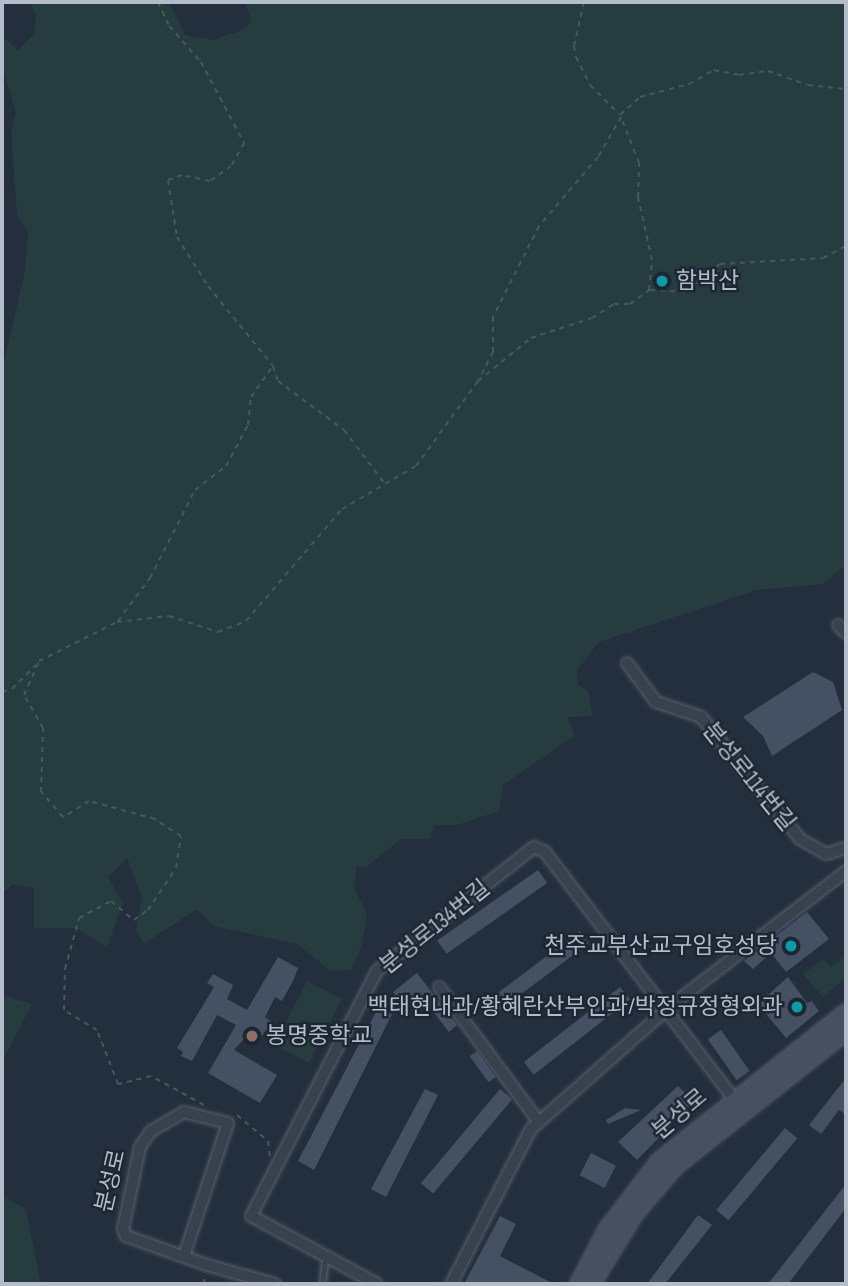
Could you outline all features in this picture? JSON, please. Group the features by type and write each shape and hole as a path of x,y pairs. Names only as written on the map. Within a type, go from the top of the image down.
{"main road":[{"name":"분성로","path":"579,1284 607,1230 643,1180 734,1098 846,1013"},
{"name":"분성로","path":"591,1284 634,1214 675,1166 846,1031"}],"street":[{"name":"분성로114번길","path":"627,663 656,702 701,717 800,839 826,854 846,848"},
{"name":"분성로134번길","path":"377,1284 263,1226 251,1216 377,971 534,847 545,852 734,1098"},
{"path":"452,1284 531,1129 667,1009 846,871"},
{"path":"439,987 539,1122"},
{"name":"분성로","path":"184,1256 228,1123 184,1112 151,1131 140,1147 123,1229 126,1236 184,1256 275,1284"}],"lane":[{"path":"322,1284 325,1258"}],"path":[{"path":"159,2 169,26 201,62 244,143 231,166 210,181 181,175 167,180 175,231 208,286 273,366 278,381 344,430 386,484"},
{"path":"584,2 576,57 590,85 621,116 639,163 638,197 652,260 649,290"},
{"path":"2,692 12,689 39,662 117,622 170,616 218,632 246,621 342,509 415,466 478,381 493,352 493,317 539,226 598,157 621,116 640,97 689,84 714,70 739,75 768,71 808,85 846,89"},
{"path":"478,381 531,338 592,318 614,304 630,304 649,290 685,292 720,264 822,258 846,246"},
{"path":"117,622 150,578 195,490 226,466 248,425 251,397 273,366"},
{"path":"39,662 24,695 43,728 41,792 63,817 89,801 155,819 181,836 176,868 148,910 134,920 111,901 79,918 65,969 64,1010 97,1030 118,1084 152,1076 205,1105"},
{"path":"229,1113 241,1116 268,1141 270,1161"}],"green space":[{"path":"29,2 169,2 185,35 212,40 241,31 252,22 245,2 846,2 846,565 822,584 757,590 599,642 577,670 578,685 588,691 593,716 567,717 575,735 503,785 499,811 457,825 435,825 429,839 401,839 365,868 357,866 354,888 367,914 361,947 351,970 331,971 297,944 213,926 197,909 144,944 136,931 142,897 127,858 108,877 123,903 107,947 76,928 34,928 34,888 12,884 2,894 2,371 25,271 28,232 17,215 11,131 16,113 2,65 2,36 18,50 34,34 36,13"},
{"path":"844,957 846,983 843,980 823,997 803,974 823,959 831,967"},
{"path":"307,981 342,999 309,1063 274,1045"},
{"path":"2,995 32,1004 2,1062"},
{"path":"2,1196 26,1209 41,1284 2,1284"}],"building":[{"path":"813,672 833,682 842,710 772,756 763,736 743,717"},
{"path":"538,870 547,883 446,954 437,941"},
{"name":"천주교부산교구임호성당","path":"807,912 829,939 786,972 771,953 753,969 744,961"},
{"path":"580,931 589,943 491,1017 482,1005"},
{"path":"278,957 298,968 294,979 282,1001 275,997 265,1017 272,1022 256,1044 245,1038 234,1050 277,1075 260,1103 208,1073 236,1025 217,1015 192,1061 181,1056 183,1052 177,1048 214,987 207,983 213,974 233,985 227,999 247,1010"},
{"path":"417,973 457,1025 449,1032 422,997 407,1010 393,992"},
{"name":"백태현내과/황혜란산부인과/박정규정형외과","path":"788,977 807,1003 812,1001 819,1011 786,1038 758,1004"},
{"path":"620,987 630,1000 534,1075 524,1062"},
{"path":"379,1006 392,1014 314,1170 298,1161"},
{"path":"721,1030 750,1071 737,1080 708,1039"},
{"path":"477,1051 496,1077 489,1082 470,1056"},
{"path":"846,1078 846,1115 839,1110 821,1134 809,1125"},
{"path":"678,1086 694,1102 637,1160 618,1142"},
{"path":"425,1089 438,1095 386,1197 371,1189"},
{"path":"500,1089 512,1099 433,1194 421,1183"},
{"path":"625,1108 641,1110 608,1124 606,1120"},
{"path":"785,1128 797,1138 728,1220 716,1210"},
{"path":"591,1153 616,1166 605,1188 580,1175"},
{"path":"846,1184 846,1208 788,1284 768,1284"},
{"path":"698,1215 712,1225 665,1284 647,1284"},
{"path":"500,1216 516,1224 500,1256 554,1284 464,1284"}],"place":[{"name":"함박산","path":"662,281"},
{"name":"천주교부산교구임호성당","path":"791,946"},
{"name":"백태현내과/황혜란산부인과/박정규정형외과","path":"797,1007"},
{"name":"봉명중학교","path":"252,1036"}]}
